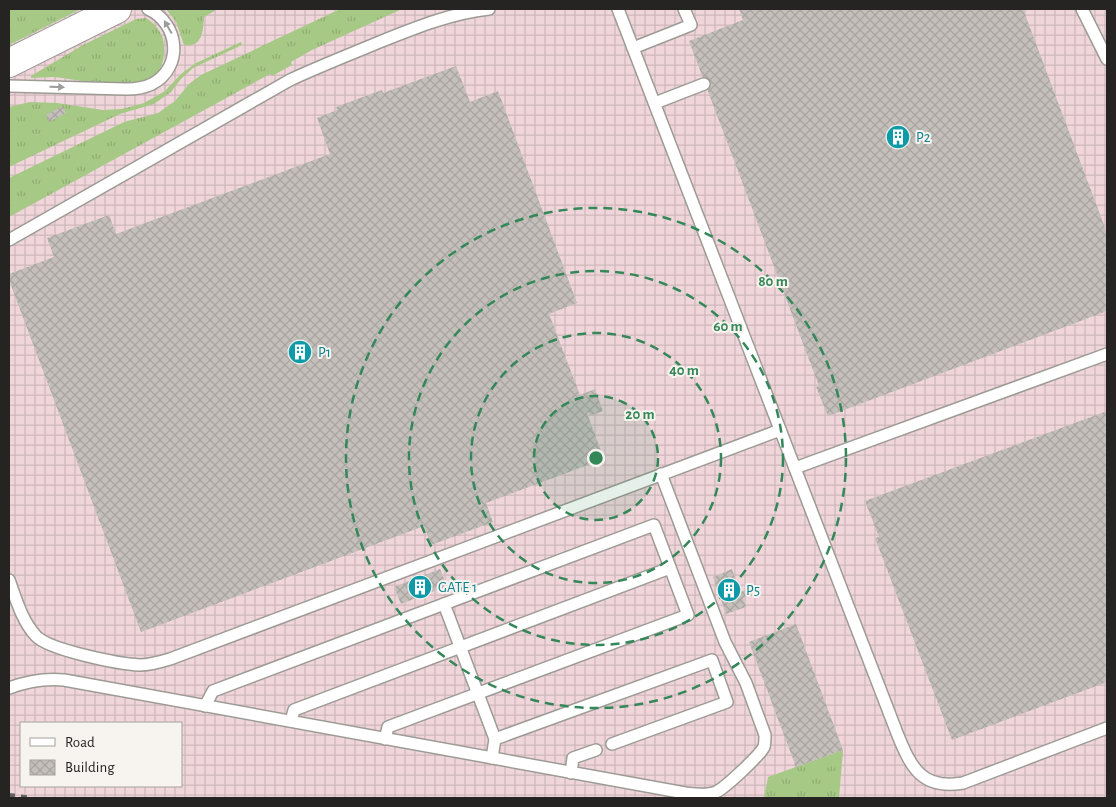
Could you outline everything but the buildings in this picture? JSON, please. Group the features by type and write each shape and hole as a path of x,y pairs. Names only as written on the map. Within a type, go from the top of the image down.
{"main road":[{"path":"9,62 117,9"}],"lane":[{"path":"9,86 135,89 151,85 159,80 170,66 174,45 173,37 165,21 148,9"},
{"path":"9,240 290,80 319,66 436,20 462,13 490,9"},
{"path":"618,9 896,733 914,767 923,776 935,783 949,785 964,783 1107,728"},
{"path":"634,48 691,26 684,9"},
{"path":"1082,9 1107,59"},
{"path":"655,103 704,84"},
{"path":"794,468 1107,354"},
{"path":"9,580 30,629 38,638 46,643 63,649 126,663 154,664 780,430"},
{"path":"9,688 33,680 64,680 571,773 698,794 716,792 726,787 760,752 765,742 763,728 746,682 725,642 661,474"},
{"path":"205,706 213,690 654,525 688,615 388,727 385,739"},
{"path":"292,721 294,710 670,568"},
{"path":"444,604 495,739 492,758"},
{"path":"495,739 731,654"},
{"path":"612,744 727,702 712,660"},
{"path":"571,773 574,758 596,750"}],"shaded area":[{"path":"9,9 1107,9 1107,798 9,798"}],"green space":[{"path":"9,9 81,9 9,45"},
{"path":"166,9 218,9 204,17 201,37 198,41 195,44 184,45 176,22"},
{"path":"340,9 402,9 312,50 291,62 292,65 272,76 270,74 9,217 9,178 124,122 158,113 175,101 189,84 201,75"},
{"path":"146,18 158,29 164,42 162,65 153,77 140,83 124,85 54,77 31,78 31,76 81,46 136,19"},
{"path":"241,42 242,45 193,68 171,92 154,104 120,114 9,167 9,107 30,102 57,103 103,110 122,109 144,103 165,91 181,74 196,63"},
{"path":"843,750 839,798 764,798 768,777"}],"railway":[{"path":"9,795 32,798"}],"place":[{"name":"P2","path":"898,137"},
{"name":"P1","path":"300,352"},
{"name":"GATE 1","path":"420,587"},
{"name":"P5","path":"729,590"}]}
